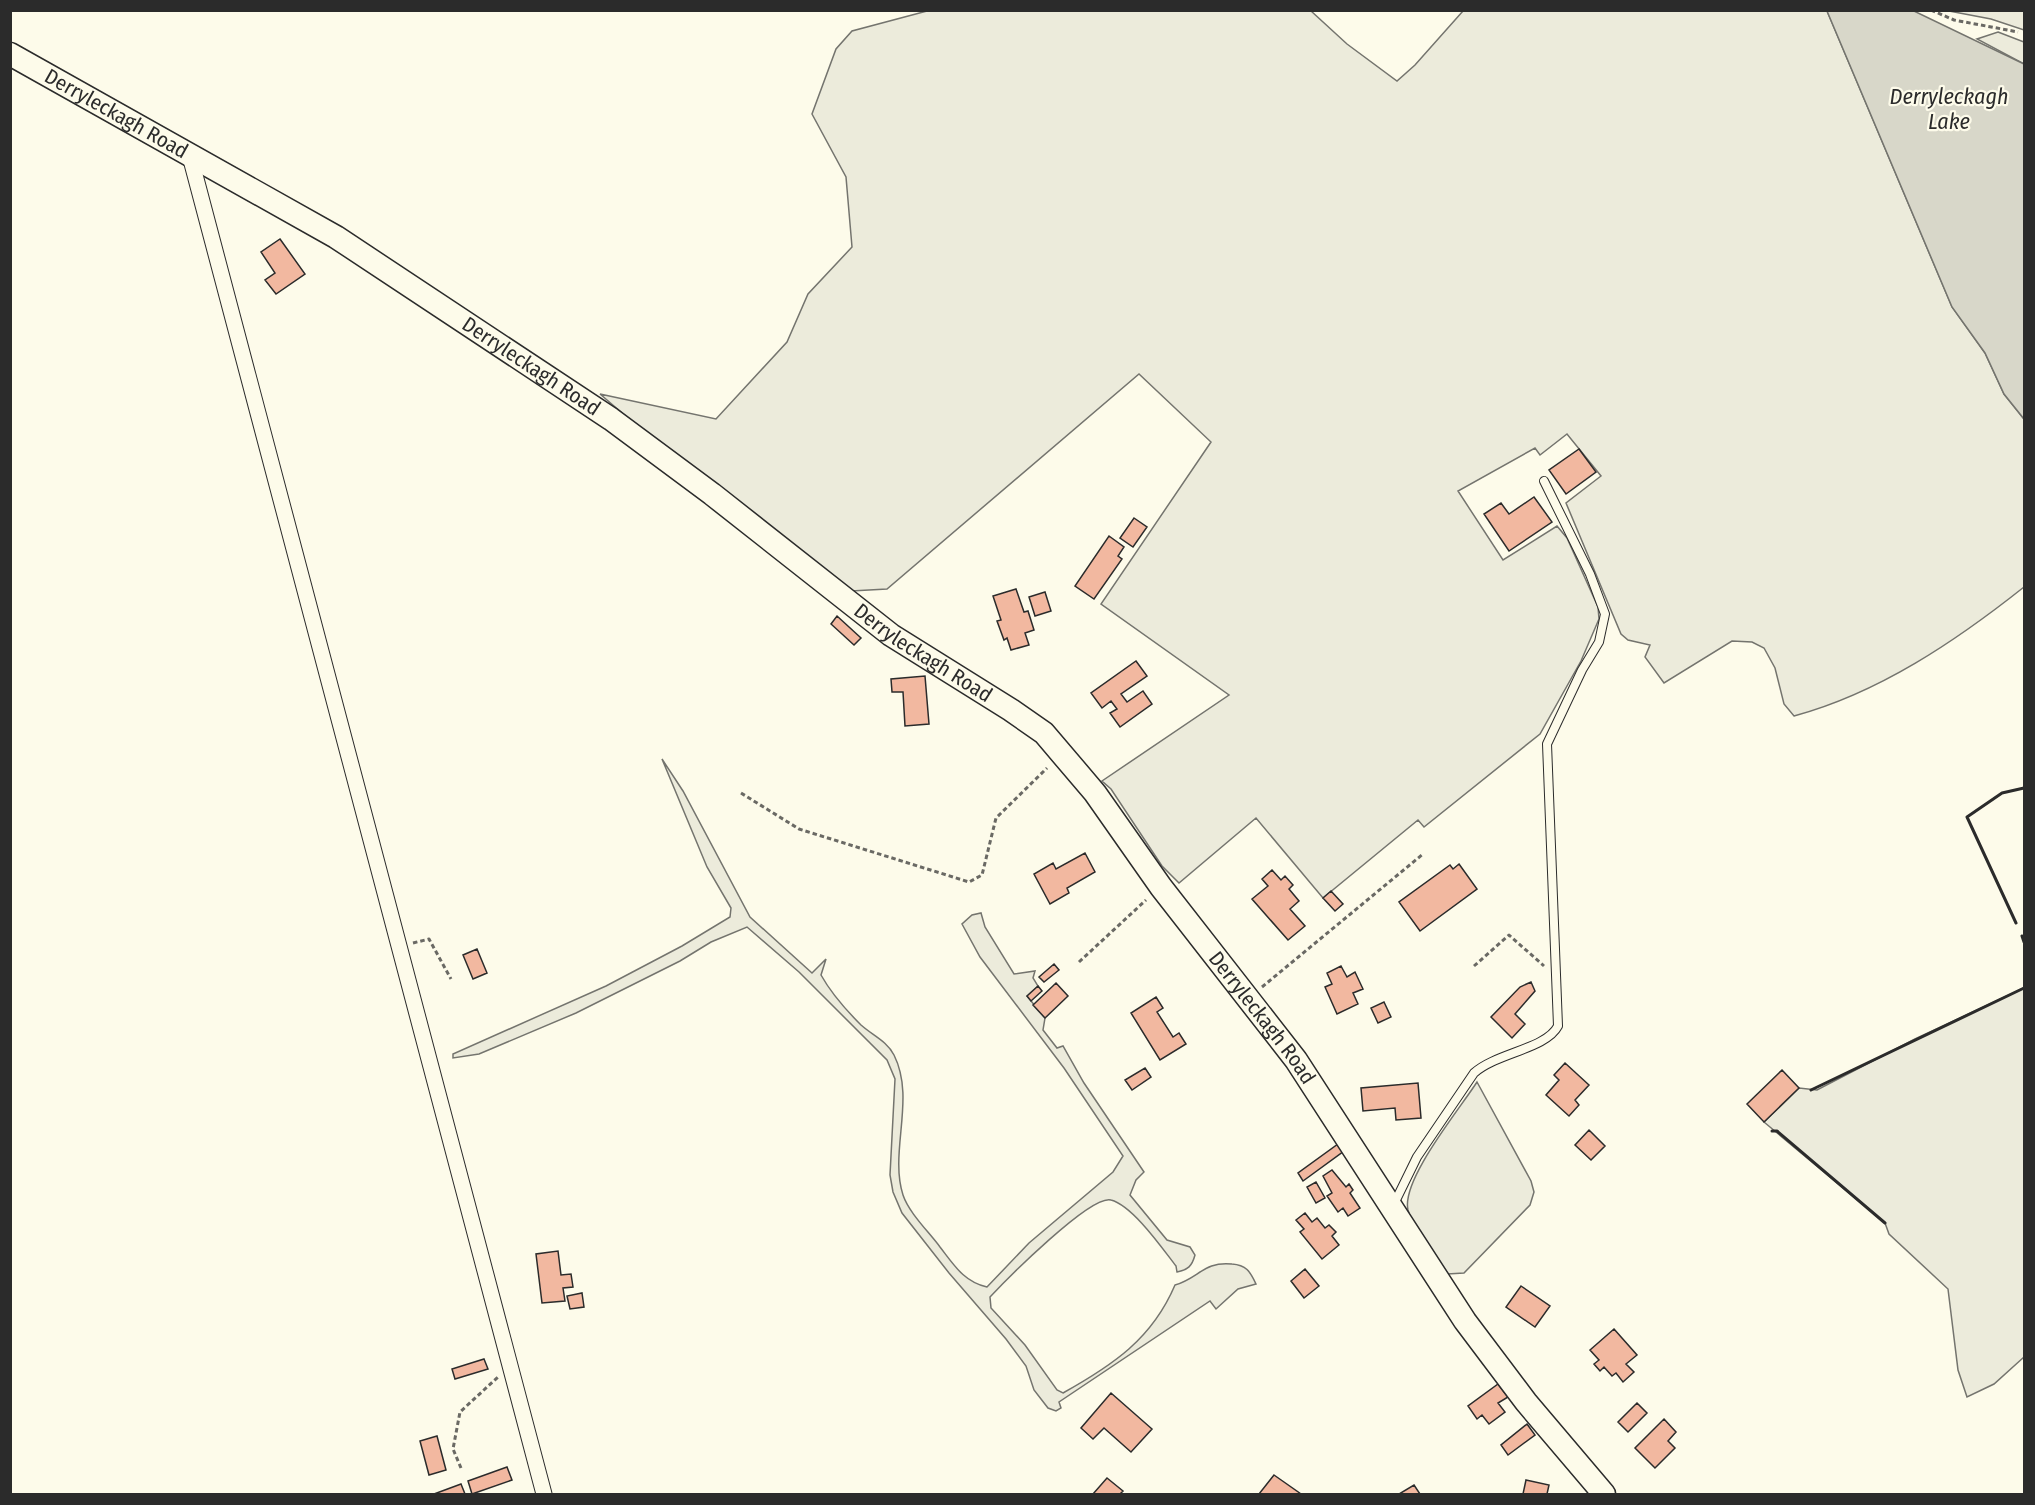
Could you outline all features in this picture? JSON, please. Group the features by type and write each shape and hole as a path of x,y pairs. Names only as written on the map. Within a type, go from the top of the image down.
{"street":[{"name":"Derryleckagh Road","path":"10,54 336,237 612,419 712,494 891,635 1044,733 1095,793 1161,887 1296,1060 1487,1350 1604,1494"},
{"path":"189,156 544,1494"}],"lane":[{"path":"1393,1207 1417,1157 1474,1073 1483,1064 1550,1036 1555,1031 1559,1018 1547,744 1582,670 1599,642 1605,614 1590,574 1544,481"}],"path":[{"path":"1931,10 1954,20 2018,32"},
{"path":"741,793 799,829 969,882 982,875 996,818 1060,753"},
{"path":"1249,998 1423,854"},
{"path":"1079,962 1161,887"},
{"path":"1474,966 1509,935 1557,977"},
{"path":"399,945 429,939 451,979"},
{"path":"460,1468 453,1449 460,1412 510,1365"}],"shaded area":[{"path":"927,11 1311,11 1347,44 1397,81 1415,65 1463,11 1827,11 1952,307 1985,353 2004,394 2024,419 2024,587 1971,627 1915,663 1856,694 1794,716 1784,704 1775,668 1764,648 1752,642 1732,641 1664,683 1645,657 1650,645 1628,640 1621,634 1566,503 1601,476 1567,434 1540,455 1535,448 1458,491 1503,560 1557,526 1567,538 1598,607 1599,619 1581,661 1540,734 1424,827 1418,820 1323,898 1256,818 1179,883 1162,866 1111,789 1102,781 1229,695 1101,604 1211,442 1139,374 887,589 851,591 642,430 600,394 716,419 787,342 808,294 852,247 846,177 812,114 836,49 852,31"},
{"path":"1949,11 2024,11 2024,30 1991,19"},
{"path":"1998,32 2024,42 2024,64 1977,39"},
{"path":"662,759 683,791 750,917 812,973 826,959 821,975 829,988 861,1025 891,1050 900,1072 903,1089 899,1178 903,1195 914,1215 955,1266 972,1281 987,1287 1029,1243 1113,1172 1123,1156 1064,1068 980,957 962,924 972,915 981,913 985,927 1014,974 1035,971 1033,978 1038,986 1027,996 1045,1018 1043,1030 1057,1048 1063,1046 1084,1083 1144,1172 1136,1180 1130,1195 1167,1240 1190,1247 1195,1255 1189,1267 1177,1272 1176,1266 1138,1219 1120,1204 1111,1200 1101,1202 1086,1210 1049,1240 1013,1274 990,1297 991,1308 1025,1345 1057,1390 1063,1393 1098,1372 1129,1349 1155,1321 1175,1285 1208,1267 1222,1264 1244,1267 1256,1284 1238,1289 1216,1309 1210,1301 1059,1402 1061,1408 1056,1411 1048,1408 1034,1390 1026,1366 1006,1339 949,1273 902,1213 893,1192 890,1175 895,1079 887,1060 799,972 747,927 711,942 680,961 576,1013 479,1054 453,1058 453,1054 606,986 682,946 730,917 731,908 707,867"},
{"path":"2024,988 2024,1357 1994,1384 1967,1397 1958,1370 1948,1289 1889,1234 1885,1223 1764,1122 1799,1088 1817,1090 1915,1039"},
{"path":"1477,1082 1531,1181 1534,1192 1530,1205 1464,1273 1447,1274 1415,1227 1408,1210 1408,1197 1413,1181 1433,1145"}],"water":[{"name":"Derryleckagh Lake","path":"1827,11 1914,11 2024,64 2024,419 2004,394 1985,353 1952,307"}],"building":[{"path":"280,239 305,274 276,294 265,280 275,273 261,252"},
{"path":"1579,449 1596,472 1566,494 1549,470"},
{"path":"1534,497 1552,522 1509,551 1484,514 1501,503 1509,514"},
{"path":"1134,518 1147,527 1133,547 1120,538"},
{"path":"1109,536 1124,547 1118,556 1122,559 1094,599 1075,586"},
{"path":"1016,589 1024,612 1028,611 1034,630 1025,633 1029,645 1011,650 1007,638 1004,640 997,621 1001,620 993,596"},
{"path":"1045,592 1051,611 1035,616 1029,597"},
{"path":"837,616 861,638 854,645 831,624"},
{"path":"1136,661 1147,676 1121,694 1127,702 1143,691 1152,704 1120,727 1110,713 1117,709 1111,701 1102,708 1091,693"},
{"path":"925,676 929,724 905,726 903,692 892,692 891,679"},
{"path":"1085,853 1095,872 1067,888 1069,893 1050,904 1034,874 1053,863 1056,869"},
{"path":"1459,864 1477,889 1420,931 1399,902 1450,865 1453,869"},
{"path":"1272,870 1281,880 1285,876 1293,885 1289,889 1299,901 1290,909 1305,926 1288,940 1252,899 1268,886 1262,879"},
{"path":"1331,891 1343,904 1335,911 1323,898"},
{"path":"477,949 487,973 473,979 463,955"},
{"path":"1054,964 1059,970 1044,982 1039,977"},
{"path":"1341,966 1347,977 1355,972 1363,989 1353,993 1358,1004 1337,1014 1325,987 1332,984 1327,973"},
{"path":"1531,982 1535,991 1515,1014 1525,1024 1512,1038 1491,1017 1520,987"},
{"path":"1056,983 1068,996 1045,1018 1033,1005"},
{"path":"1038,986 1042,991 1031,1001 1027,996"},
{"path":"1156,997 1163,1008 1157,1012 1173,1037 1179,1033 1186,1044 1160,1060 1131,1013"},
{"path":"1384,1002 1391,1017 1378,1023 1371,1008"},
{"path":"1565,1063 1589,1085 1575,1100 1579,1105 1569,1116 1546,1095 1559,1080 1554,1075"},
{"path":"1145,1068 1151,1077 1132,1090 1125,1080"},
{"path":"1782,1070 1799,1088 1764,1122 1747,1104"},
{"path":"1418,1083 1421,1118 1396,1120 1395,1108 1363,1111 1361,1088"},
{"path":"1589,1130 1605,1146 1591,1160 1575,1145"},
{"path":"1338,1144 1344,1151 1303,1181 1298,1173"},
{"path":"1332,1170 1346,1187 1349,1184 1353,1190 1350,1193 1360,1208 1348,1216 1343,1208 1338,1212 1327,1196 1332,1193 1323,1176"},
{"path":"1316,1182 1325,1198 1316,1203 1307,1187"},
{"path":"1305,1213 1312,1222 1317,1218 1325,1228 1329,1225 1336,1232 1332,1236 1339,1245 1322,1259 1300,1232 1304,1229 1296,1220"},
{"path":"558,1251 561,1275 571,1274 573,1287 563,1288 565,1301 542,1303 536,1254"},
{"path":"1305,1269 1319,1286 1304,1298 1291,1281"},
{"path":"1521,1286 1550,1306 1535,1327 1506,1307"},
{"path":"582,1293 584,1307 570,1309 567,1296"},
{"path":"1614,1329 1637,1355 1626,1364 1634,1372 1623,1382 1616,1373 1612,1376 1604,1367 1600,1371 1594,1364 1599,1360 1590,1350"},
{"path":"484,1359 488,1369 455,1379 452,1369"},
{"path":"1498,1384 1508,1397 1498,1403 1505,1412 1489,1424 1482,1415 1477,1419 1468,1406"},
{"path":"1111,1393 1152,1429 1131,1452 1104,1428 1093,1439 1081,1428"},
{"path":"1637,1403 1647,1413 1628,1432 1618,1422"},
{"path":"1664,1419 1676,1432 1668,1441 1675,1448 1655,1468 1635,1448"},
{"path":"1527,1424 1535,1435 1508,1455 1501,1445"},
{"path":"437,1436 446,1470 429,1475 420,1441"},
{"path":"507,1467 512,1480 472,1494 468,1481"},
{"path":"1274,1475 1301,1494 1259,1494"},
{"path":"1107,1478 1123,1491 1120,1494 1093,1494"},
{"path":"1526,1480 1549,1485 1547,1494 1523,1494"},
{"path":"461,1484 465,1494 434,1494"},
{"path":"1414,1485 1420,1494 1399,1494"}],"wall":[{"path":"2016,923 1967,817 2002,793 2024,788"},
{"path":"2022,936 2024,942"},
{"path":"1811,1090 2024,988"},
{"path":"1772,1131 1777,1131 1885,1223"}]}
